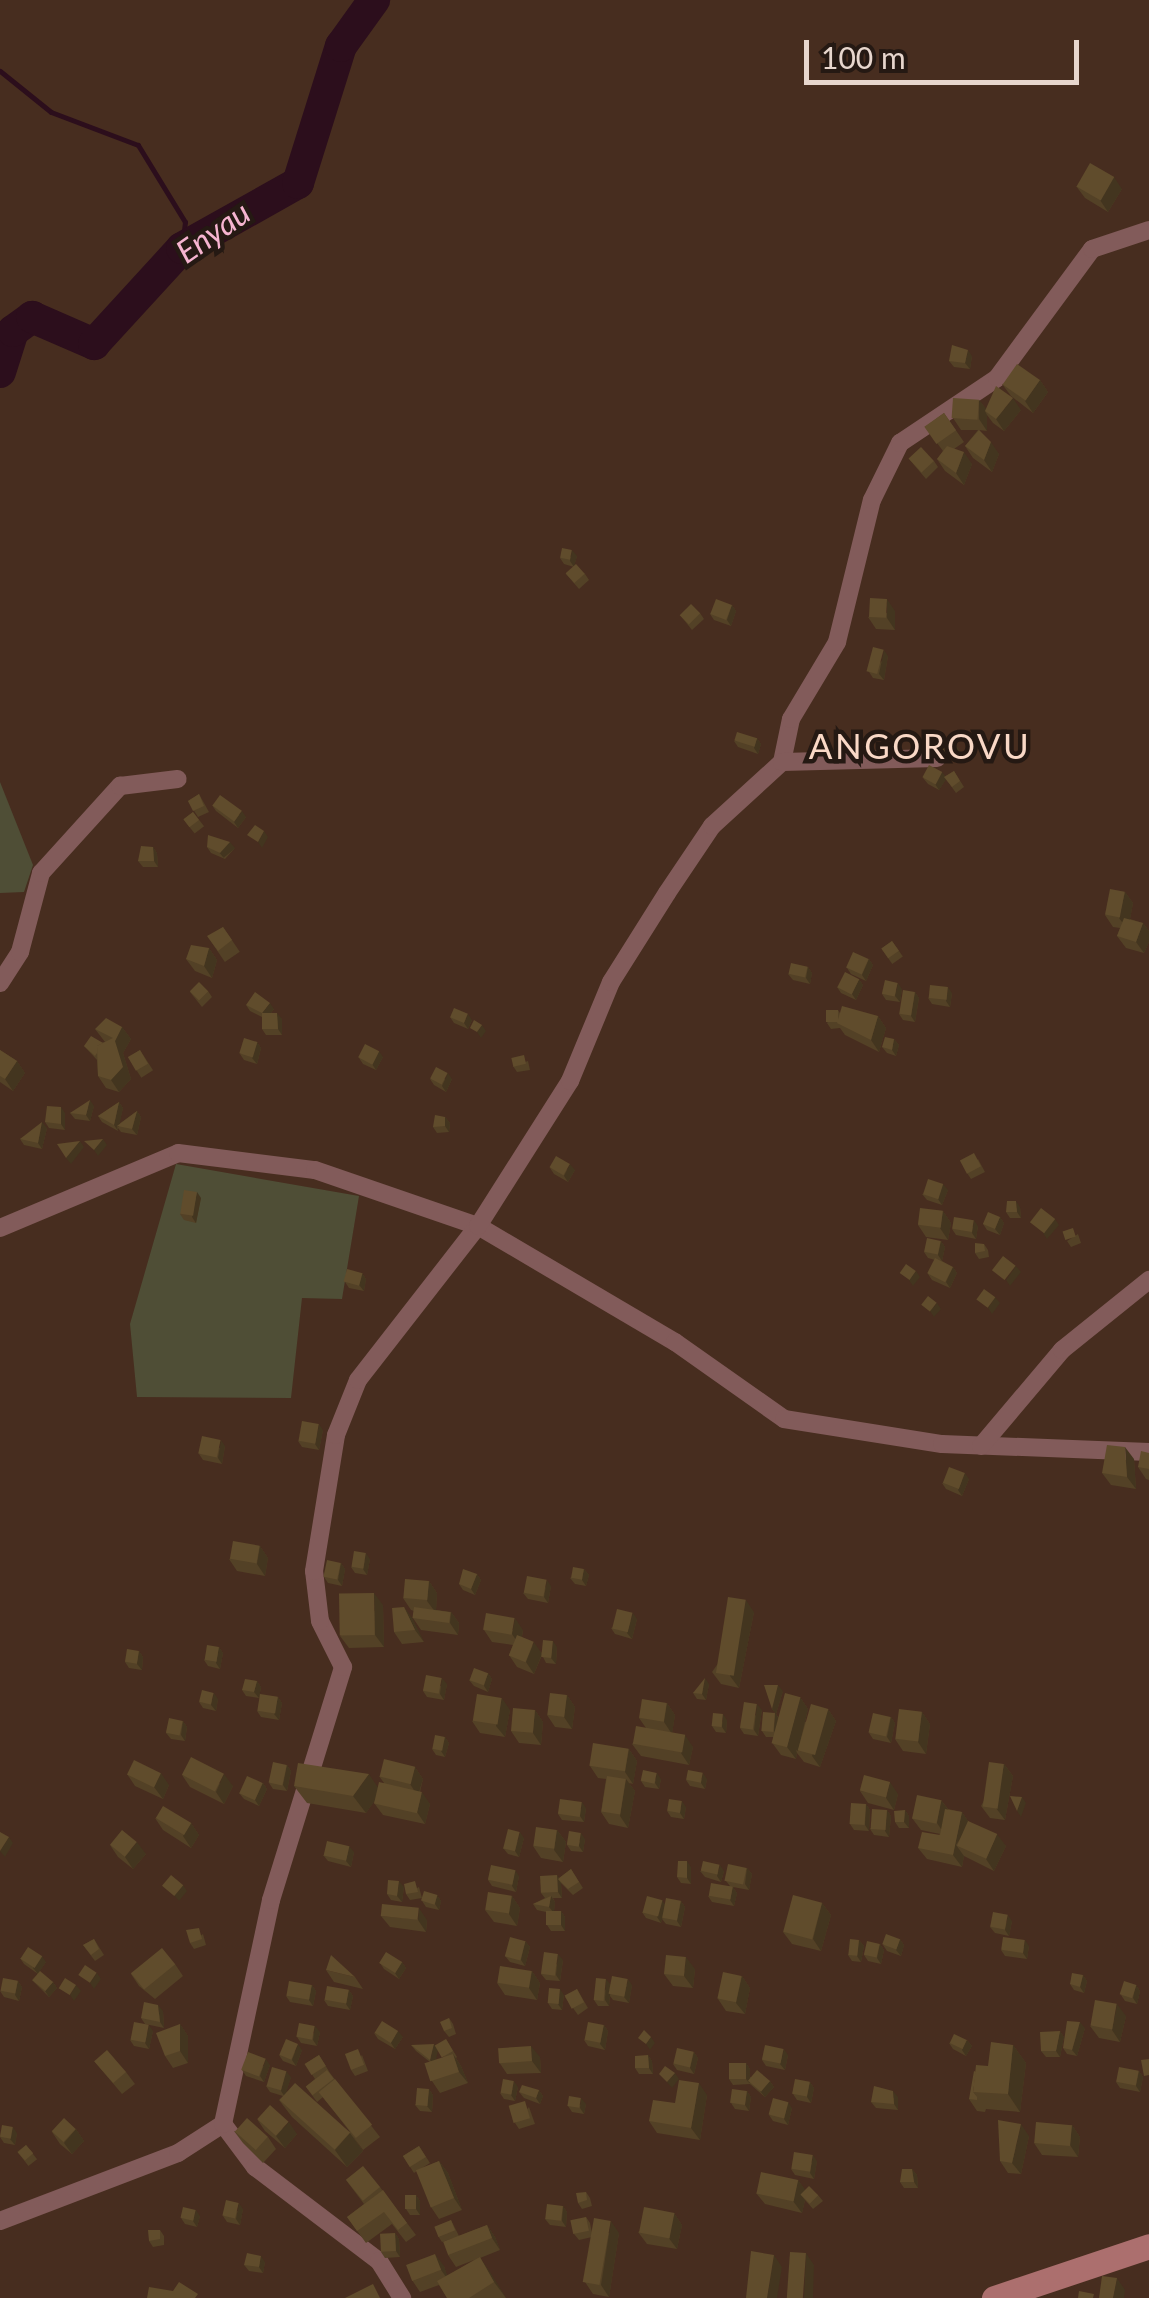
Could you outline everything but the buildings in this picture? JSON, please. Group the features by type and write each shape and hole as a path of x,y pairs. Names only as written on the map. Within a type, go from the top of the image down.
{"street":[{"path":"0,2221 178,2153 223,2124 271,1900 344,1667 320,1620 314,1572 336,1435 358,1380 478,1226 570,1080 611,982 712,826 782,762 791,719 838,642 872,500 900,444 996,378 1092,249 1149,230"},
{"path":"782,762 937,758"},
{"path":"0,983 20,952 41,873 120,786 178,779"},
{"path":"0,1228 178,1152 315,1170 478,1226 675,1342 784,1420 981,1446 1149,1452"},
{"path":"981,1446 1062,1350 1149,1280"},
{"path":"223,2124 255,2167 379,2261 402,2298"},
{"path":"994,2298 1149,2246"}],"shaded area":[{"path":"0,782 33,865 24,892 0,893"},
{"path":"176,1164 359,1196 342,1299 302,1298 291,1398 137,1397 130,1324"}],"waterway":[{"name":"Enyau","path":"0,372 13,331 32,317 94,344 182,248 298,183 341,46 374,0"},
{"path":"0,71 51,112 138,145 185,222 182,248"}],"district":[{"name":"ANGOROVU","path":"920,745"}]}
